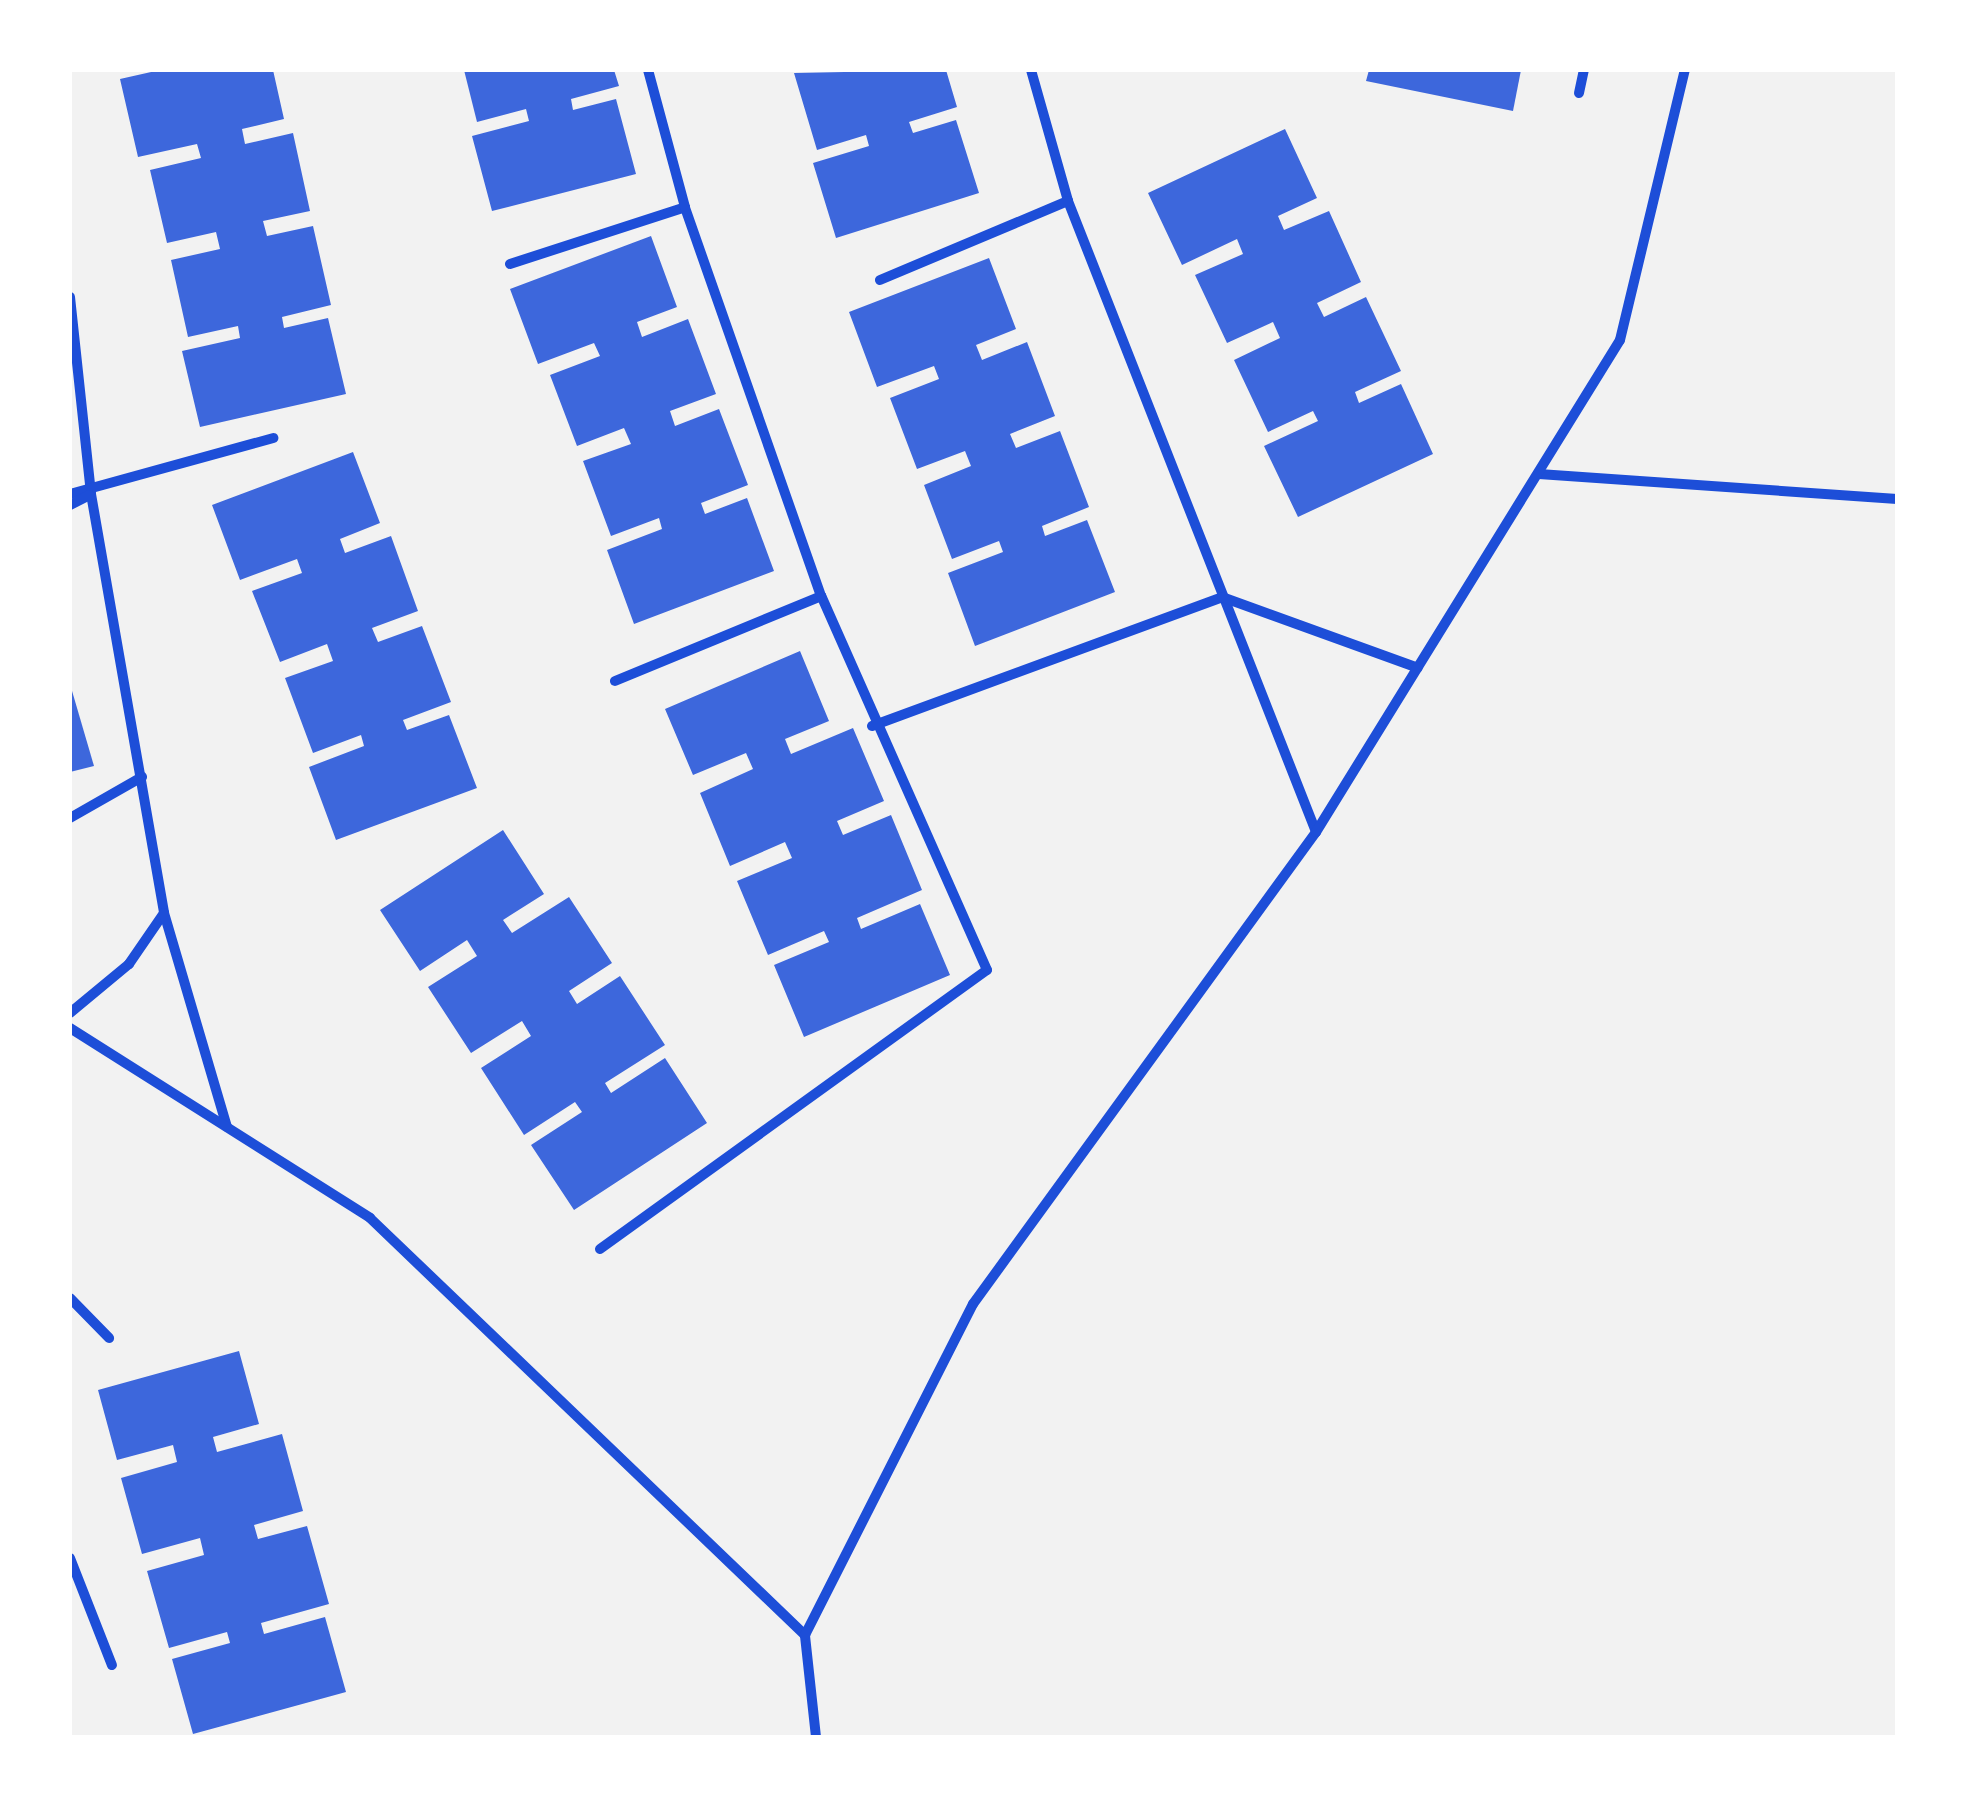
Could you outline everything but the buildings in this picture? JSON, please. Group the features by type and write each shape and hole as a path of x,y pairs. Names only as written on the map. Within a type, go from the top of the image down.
{"street":[{"path":"600,1248 987,970 872,726 821,596 684,207 648,70"},
{"path":"1031,70 1068,201 1316,832"},
{"path":"1580,93 1584,70"},
{"path":"816,1737 805,1636 973,1304 1316,832 1620,340 1685,70"},
{"path":"880,280 1068,201"},
{"path":"510,264 684,207"},
{"path":"70,297 91,494 164,914 228,1128"},
{"path":"70,505 91,494 274,438"},
{"path":"1539,474 1897,499"},
{"path":"70,494 91,494"},
{"path":"615,681 821,596"},
{"path":"872,726 1222,597 1418,668"},
{"path":"70,818 142,777"},
{"path":"70,1013 129,964 164,914"},
{"path":"70,1028 370,1218 805,1636"},
{"path":"70,1298 109,1338"},
{"path":"70,1558 112,1665"}]}
